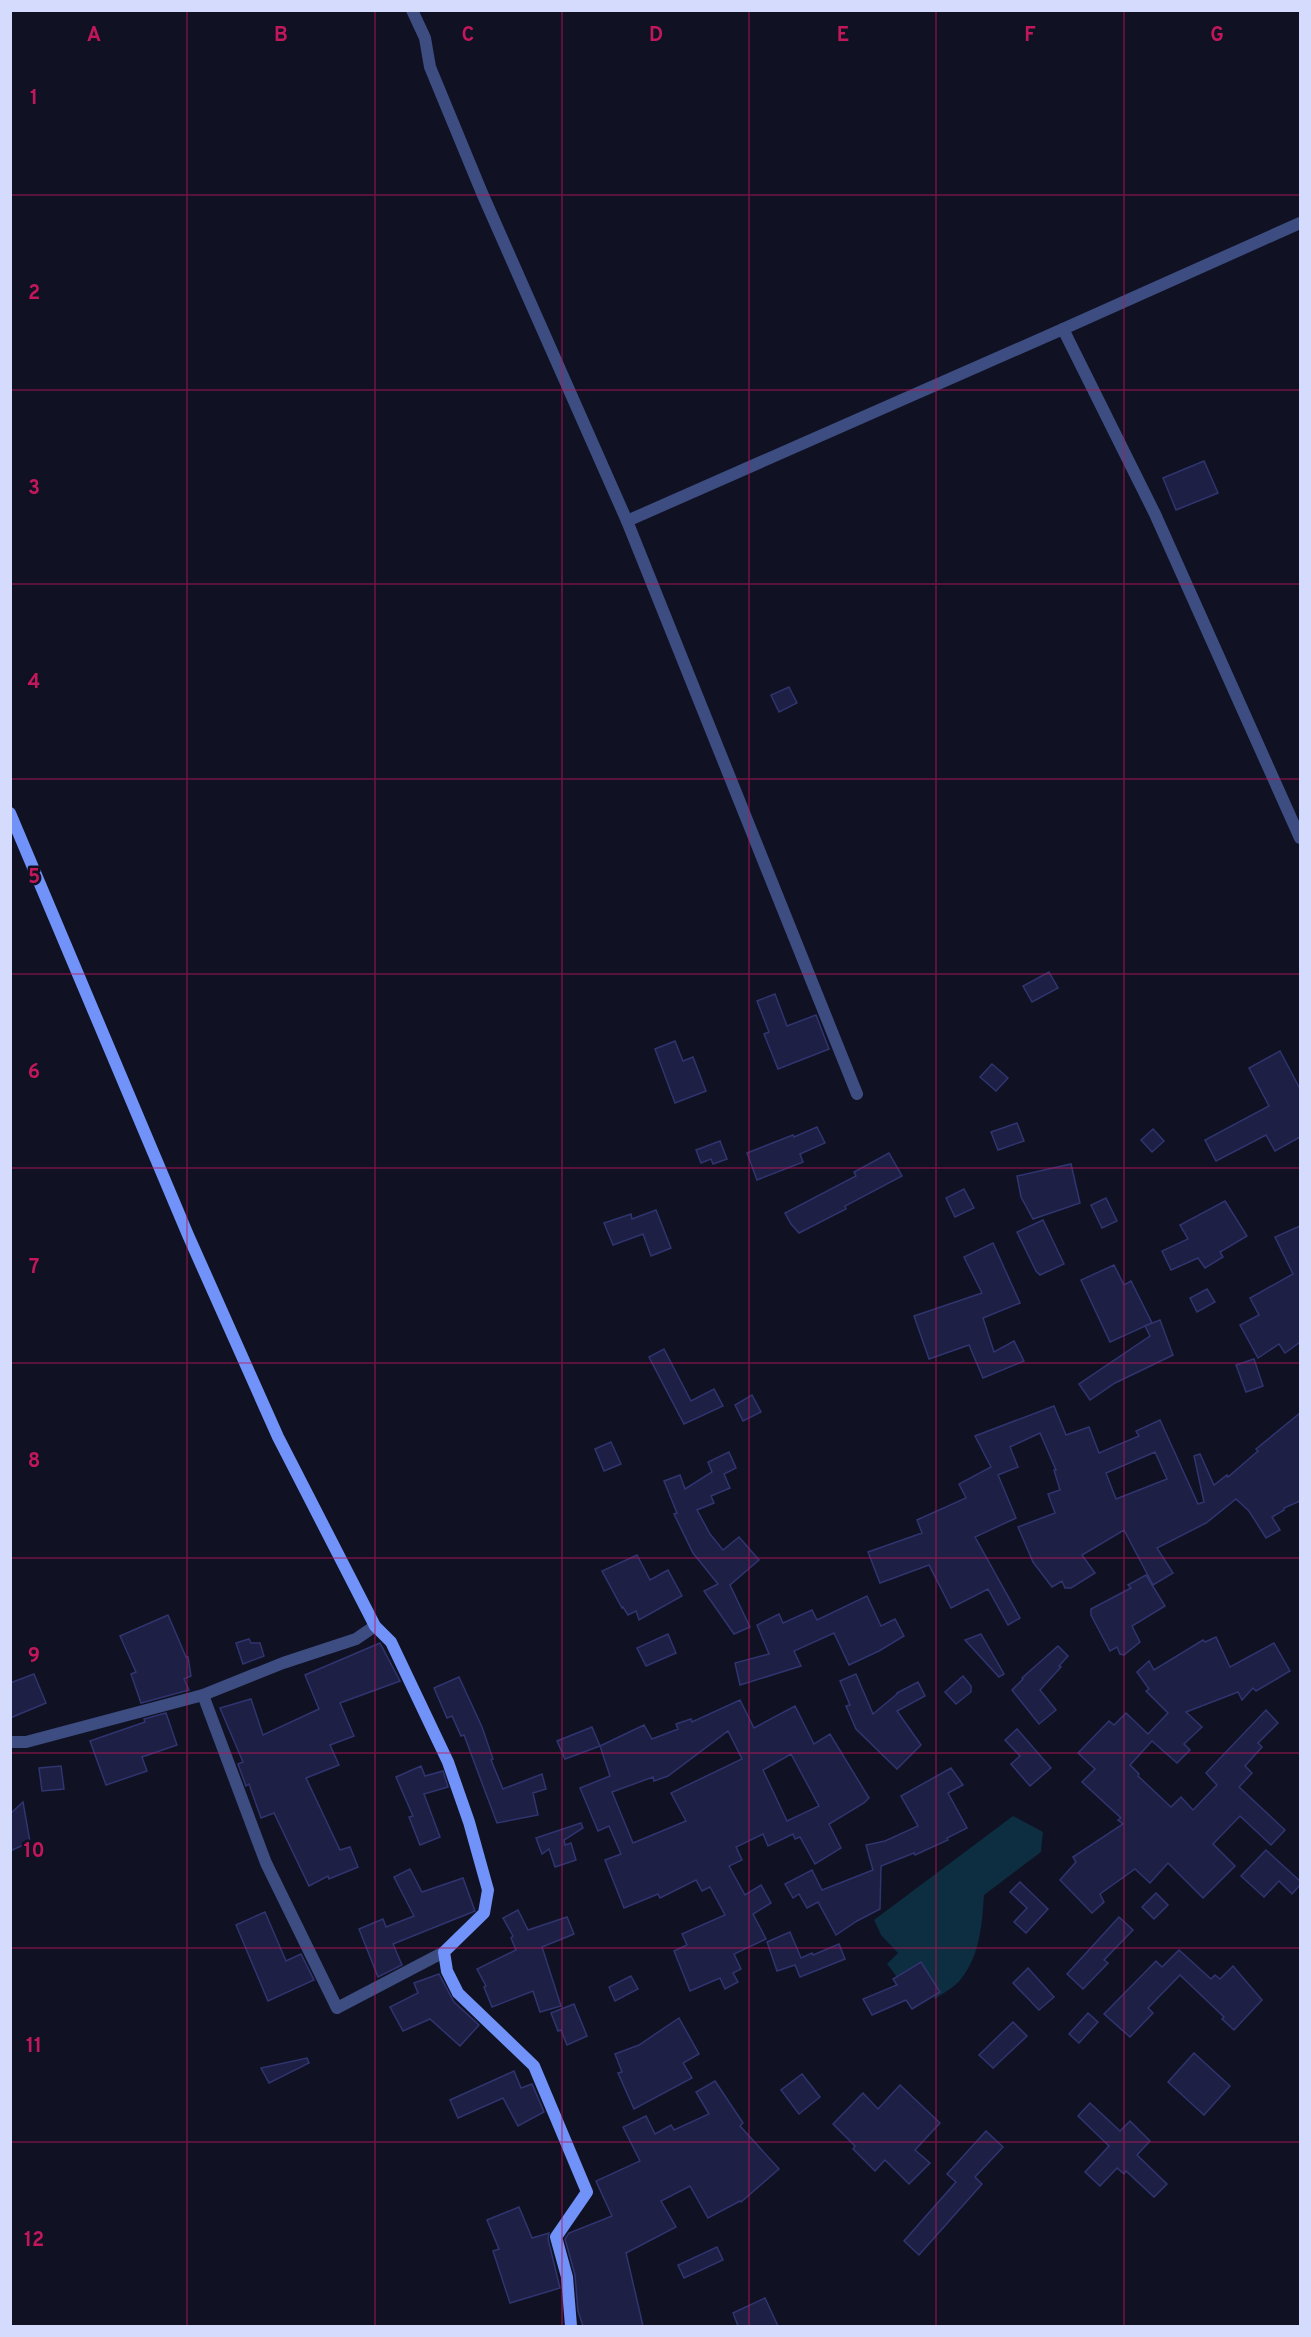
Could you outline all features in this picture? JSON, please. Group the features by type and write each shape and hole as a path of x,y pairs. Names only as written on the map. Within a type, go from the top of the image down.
{"street":[{"path":"412,10 425,38 430,67 482,193 627,521 857,1094"},
{"path":"627,521 1300,223"},
{"path":"1063,329 1155,514 1300,838"},
{"path":"10,813 183,1224 273,1426 375,1626 390,1642 448,1762 469,1822 488,1890 484,1914 444,1952 337,2008 266,1863 203,1695"},
{"path":"10,1742 26,1742 203,1695 282,1663 356,1639 375,1626"},
{"path":"444,1952 447,1971 458,1993 534,2066 587,2192 556,2237 567,2277 572,2326"}],"water":[{"path":"1013,1816 1043,1832 1041,1852 984,1895 981,1928 972,1960 958,1982 935,1999 919,1967 897,1977 887,1964 898,1953 881,1935 874,1920"}],"building":[{"path":"1204,461 1218,493 1176,510 1163,478"},
{"path":"789,687 797,703 779,712 771,695"},
{"path":"1049,972 1058,988 1032,1002 1023,986"},
{"path":"775,994 787,1026 816,1015 829,1049 778,1069 764,1034 769,1032 757,1001"},
{"path":"675,1041 683,1061 693,1057 706,1091 675,1103 655,1049"},
{"path":"1280,1051 1300,1089 1300,1137 1275,1151 1266,1135 1216,1161 1205,1140 1269,1106 1249,1068"},
{"path":"992,1064 1008,1078 996,1091 980,1077"},
{"path":"1017,1123 1024,1141 998,1150 991,1132"},
{"path":"817,1127 825,1143 800,1154 803,1162 757,1180 747,1153"},
{"path":"1153,1129 1164,1141 1152,1152 1141,1140"},
{"path":"720,1141 727,1159 713,1164 711,1159 701,1163 696,1150"},
{"path":"889,1153 902,1176 799,1233 791,1224 785,1213 856,1176 854,1172"},
{"path":"1071,1164 1080,1203 1033,1219 1021,1197 1017,1176"},
{"path":"964,1189 974,1208 955,1217 946,1198"},
{"path":"1106,1198 1117,1221 1102,1228 1091,1205"},
{"path":"1225,1201 1247,1236 1220,1252 1223,1257 1205,1268 1198,1258 1171,1270 1162,1251 1188,1239 1180,1225"},
{"path":"656,1210 671,1248 651,1256 643,1234 613,1245 604,1223 631,1214 632,1219"},
{"path":"1043,1220 1064,1264 1040,1275 1017,1232"},
{"path":"1300,1226 1300,1342 1285,1353 1279,1344 1258,1358 1240,1325 1259,1315 1250,1298 1293,1274 1275,1237"},
{"path":"993,1243 1020,1303 983,1318 994,1352 1014,1341 1024,1361 983,1378 969,1345 929,1359 914,1316 982,1293 964,1257"},
{"path":"1114,1265 1124,1285 1131,1281 1152,1323 1110,1342 1081,1280"},
{"path":"1207,1289 1215,1302 1197,1312 1190,1298"},
{"path":"1160,1320 1173,1355 1115,1383 1090,1400 1079,1384 1150,1336 1145,1326"},
{"path":"664,1349 691,1401 714,1389 723,1406 684,1424 649,1357"},
{"path":"1254,1359 1263,1386 1246,1392 1236,1365"},
{"path":"752,1395 761,1412 743,1421 735,1405"},
{"path":"1054,1406 1066,1435 1089,1427 1099,1453 1139,1436 1136,1431 1160,1420 1198,1504 1204,1502 1194,1456 1200,1454 1214,1485 1227,1475 1228,1477 1258,1451 1256,1449 1300,1413 1300,1501 1284,1508 1272,1517 1280,1530 1266,1538 1249,1511 1236,1499 1206,1523 1157,1548 1173,1573 1153,1585 1124,1530 1082,1555 1095,1573 1071,1588 1065,1588 1062,1581 1052,1587 1033,1562 1018,1527 1055,1513 1048,1494 1060,1490 1054,1470 1056,1470 1040,1433 1010,1447 1018,1467 998,1475 1016,1518 975,1537 1020,1618 1008,1625 988,1589 951,1608 929,1565 880,1583 868,1552 922,1533 917,1520 966,1498 959,1484 991,1467 975,1436","holes":["1155,1452 1167,1479 1116,1499 1106,1473"]},
{"path":"611,1442 621,1464 604,1471 595,1449"},
{"path":"729,1452 736,1468 724,1474 730,1488 711,1496 714,1503 697,1510 710,1534 723,1550 739,1537 759,1560 730,1585 750,1627 734,1634 704,1591 718,1584 693,1553 674,1514 677,1513 664,1481 680,1475 685,1489 712,1472 708,1462"},
{"path":"637,1555 650,1580 668,1570 682,1596 639,1620 636,1611 628,1615 622,1608 602,1571"},
{"path":"1146,1575 1165,1606 1132,1626 1140,1642 1124,1655 1120,1654 1117,1647 1110,1651 1091,1615 1091,1609 1131,1588 1128,1585"},
{"path":"867,1596 881,1626 895,1619 904,1636 849,1665 834,1633 794,1651 801,1666 740,1685 735,1663 769,1654 757,1625 779,1614 783,1623 812,1610 817,1620"},
{"path":"168,1615 186,1657 188,1657 191,1676 184,1679 189,1690 141,1703 131,1674 136,1672 120,1636"},
{"path":"668,1634 676,1653 646,1666 637,1648"},
{"path":"981,1634 1004,1674 999,1677 965,1640"},
{"path":"1216,1637 1230,1667 1274,1643 1290,1671 1256,1691 1253,1688 1242,1700 1238,1692 1186,1712 1202,1727 1184,1744 1190,1750 1177,1763 1152,1741 1130,1765 1139,1774 1138,1776 1171,1807 1181,1797 1193,1810 1217,1785 1206,1773 1266,1710 1278,1723 1258,1743 1262,1747 1245,1766 1252,1773 1239,1787 1285,1830 1271,1845 1240,1816 1213,1844 1235,1866 1203,1898 1168,1863 1150,1883 1135,1869 1100,1894 1104,1902 1092,1913 1060,1880 1076,1862 1073,1857 1123,1824 1118,1820 1121,1818 1082,1782 1095,1769 1078,1753 1109,1721 1114,1725 1126,1713 1148,1734 1168,1713 1146,1691 1149,1689 1137,1672 1149,1661 1154,1670 1203,1640 1205,1642"},
{"path":"249,1639 251,1643 260,1643 264,1656 243,1664 236,1643"},
{"path":"380,1643 400,1681 340,1703 354,1736 330,1745 339,1765 306,1778 340,1850 350,1847 358,1867 329,1879 328,1876 309,1886 274,1813 261,1818 249,1784 246,1786 238,1764 243,1762 220,1708 251,1699 263,1735 319,1709 305,1675"},
{"path":"1058,1646 1068,1656 1040,1690 1056,1710 1039,1724 1012,1690"},
{"path":"34,1674 46,1703 10,1718 10,1683"},
{"path":"856,1674 873,1714 897,1693 918,1682 925,1696 897,1711 921,1745 897,1769 856,1729 846,1706 850,1705 840,1681"},
{"path":"963,1676 971,1686 971,1692 956,1704 945,1692"},
{"path":"459,1677 482,1727 493,1759 491,1760 503,1789 542,1774 546,1789 533,1793 538,1815 497,1823 464,1735 461,1736 452,1716 447,1718 434,1688"},
{"path":"740,1700 754,1728 795,1706 814,1744 830,1734 869,1798 829,1824 841,1848 815,1864 800,1837 795,1839 793,1834 768,1846 763,1834 736,1847 742,1860 729,1866 745,1895 761,1885 771,1903 753,1914 766,1939 734,1954 741,1969 733,1973 738,1982 725,1989 720,1978 690,1991 674,1951 687,1945 682,1934 725,1915 710,1887 702,1891 696,1880 660,1898 658,1894 624,1908 605,1860 621,1854 609,1826 598,1831 580,1788 610,1776 600,1746 644,1725 652,1739 678,1729 676,1724 691,1719 692,1722","holes":["728,1731 742,1759 671,1793 686,1821 633,1843 612,1792 653,1777 654,1781 668,1776","791,1754 819,1806 787,1821 763,1770"]},
{"path":"166,1713 177,1745 142,1757 147,1771 106,1785 90,1741 145,1722 144,1719"},
{"path":"592,1727 600,1746 565,1759 557,1741"},
{"path":"1017,1729 1051,1768 1030,1786 1011,1764 1020,1756 1005,1740"},
{"path":"61,1766 64,1789 42,1791 39,1768"},
{"path":"421,1766 425,1776 443,1771 448,1787 424,1794 440,1837 420,1845 409,1817 413,1816 396,1777"},
{"path":"951,1768 963,1785 948,1793 967,1828 947,1838 948,1840 915,1855 914,1853 881,1866 880,1909 836,1935 818,1902 807,1908 799,1894 793,1898 785,1884 812,1870 822,1890 873,1870 866,1845 885,1841 918,1826 901,1796"},
{"path":"23,1802 30,1842 10,1851 10,1814"},
{"path":"581,1823 583,1828 564,1840 565,1845 571,1843 576,1860 555,1867 549,1849 542,1854 536,1838"},
{"path":"1266,1850 1300,1881 1300,1885 1292,1894 1279,1881 1264,1897 1241,1876"},
{"path":"410,1869 422,1892 463,1878 475,1911 393,1944 402,1965 378,1977 359,1929 383,1919 386,1927 414,1916 394,1877"},
{"path":"1020,1882 1048,1909 1026,1933 1014,1922 1027,1908 1010,1892"},
{"path":"1156,1893 1168,1905 1154,1919 1142,1907"},
{"path":"518,1910 528,1930 567,1917 574,1934 542,1947 561,2006 540,2012 533,1991 492,2007 484,1987 486,1986 477,1969 516,1950 511,1938 513,1936 503,1918"},
{"path":"265,1912 286,1961 301,1954 314,1980 268,2001 236,1925"},
{"path":"1119,1917 1133,1930 1104,1960 1108,1963 1083,1989 1067,1974"},
{"path":"790,1932 801,1958 839,1944 845,1959 800,1977 795,1965 777,1971 767,1942"},
{"path":"1179,1950 1211,1979 1215,1975 1220,1979 1233,1966 1262,2000 1234,2030 1222,2019 1224,2017 1180,1975 1148,2008 1153,2013 1130,2037 1104,2014 1156,1961 1162,1967"},
{"path":"921,1962 940,1992 912,2009 906,2000 872,2015 863,1999 897,1985 893,1979"},
{"path":"1028,1968 1054,1997 1039,2010 1013,1983"},
{"path":"439,1974 454,2002 479,2025 460,2046 430,2019 403,2031 390,2007 418,1993 414,1983"},
{"path":"631,1976 638,1989 615,2001 609,1987"},
{"path":"574,2004 587,2036 567,2045 551,2013"},
{"path":"1088,2013 1098,2022 1079,2043 1069,2034"},
{"path":"679,2018 699,2054 683,2063 692,2078 634,2109 618,2073 622,2072 615,2054 639,2045"},
{"path":"1013,2022 1027,2036 993,2068 979,2055"},
{"path":"1194,2053 1230,2086 1204,2115 1168,2082"},
{"path":"307,2058 309,2063 269,2083 261,2068"},
{"path":"514,2071 521,2088 532,2084 544,2112 518,2126 503,2098 458,2118 450,2100"},
{"path":"802,2074 820,2097 799,2114 781,2090"},
{"path":"715,2081 743,2123 740,2126 779,2169 741,2202 708,2218 690,2186 661,2201 676,2227 626,2253 643,2326 583,2326 578,2311 575,2275 565,2239 569,2233 612,2216 596,2181 640,2161 623,2127 646,2116 655,2134 671,2125 674,2130 709,2114 696,2092"},
{"path":"900,2085 940,2123 915,2150 930,2163 909,2184 885,2160 875,2171 833,2124 863,2093 878,2109"},
{"path":"1090,2103 1120,2131 1130,2121 1150,2141 1137,2155 1167,2184 1154,2197 1126,2171 1124,2174 1117,2168 1100,2186 1085,2172 1109,2146 1078,2116"},
{"path":"986,2131 1003,2147 975,2177 982,2184 919,2255 904,2241 956,2182 947,2174"},
{"path":"519,2207 532,2238 549,2233 548,2239 560,2288 510,2303 493,2251 499,2249 487,2220"},
{"path":"717,2247 723,2260 684,2278 678,2265"},
{"path":"765,2298 778,2326 738,2326 733,2313"}]}
